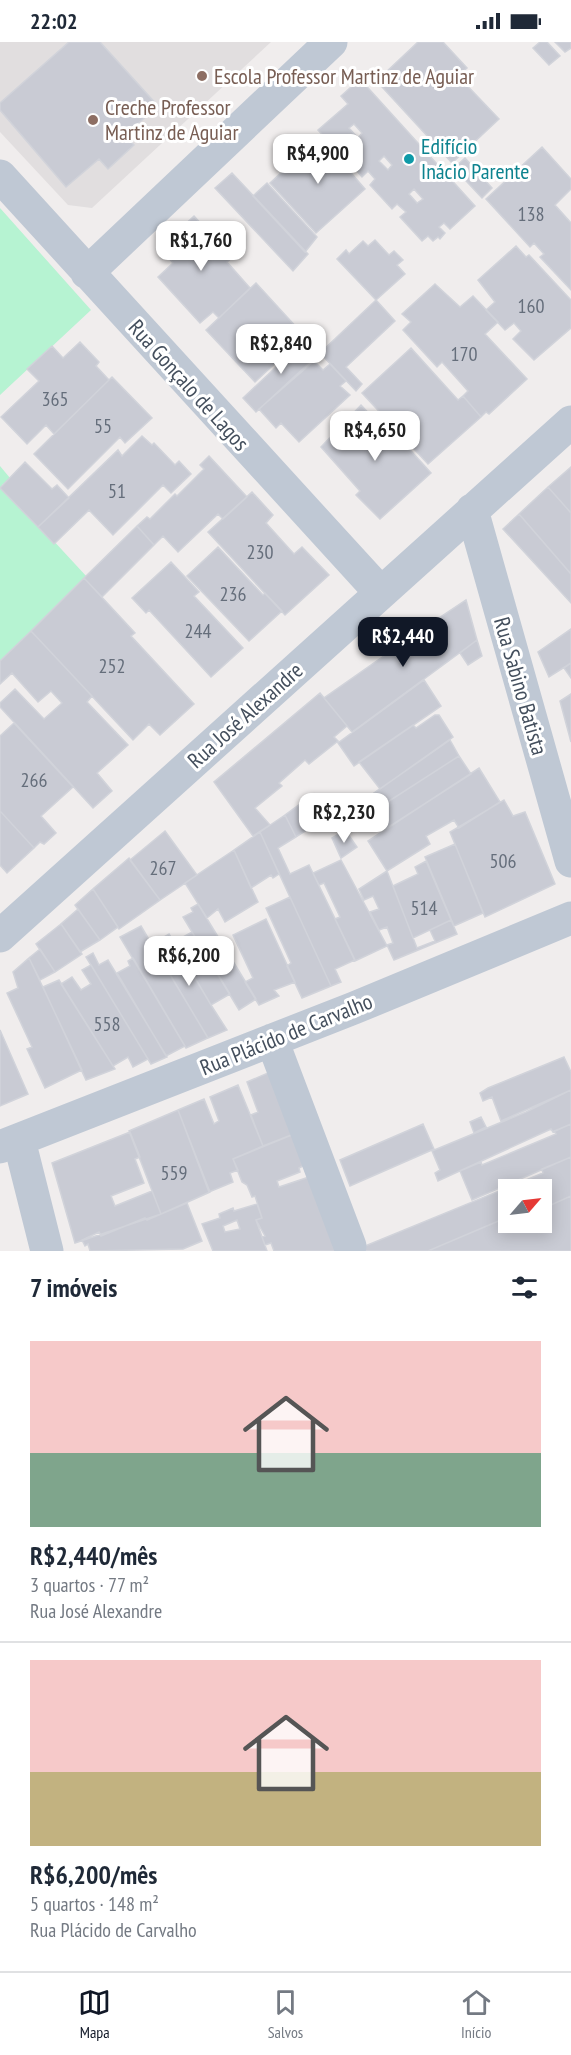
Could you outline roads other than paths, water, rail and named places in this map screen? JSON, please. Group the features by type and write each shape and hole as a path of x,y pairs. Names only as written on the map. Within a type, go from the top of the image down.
{"street":[{"path":"87,273 331,42"},
{"name":"Rua Gonçalo de Lagos","path":"0,176 380,592"},
{"name":"Rua José Alexandre","path":"0,936 571,422"},
{"name":"Rua Sabino Batista","path":"472,510 571,861"},
{"name":"Rua Plácido de Carvalho","path":"9,1143 272,1040 571,918"},
{"path":"272,1040 350,1246"},
{"path":"9,1143 46,1251"}],"place":[{"name":"Escola Professor Martinz de Aguiar","path":"202,76"},
{"name":"Creche Professor Martinz de Aguiar","path":"93,120"},
{"name":"Edifício Inácio Parente","path":"409,159"}]}
